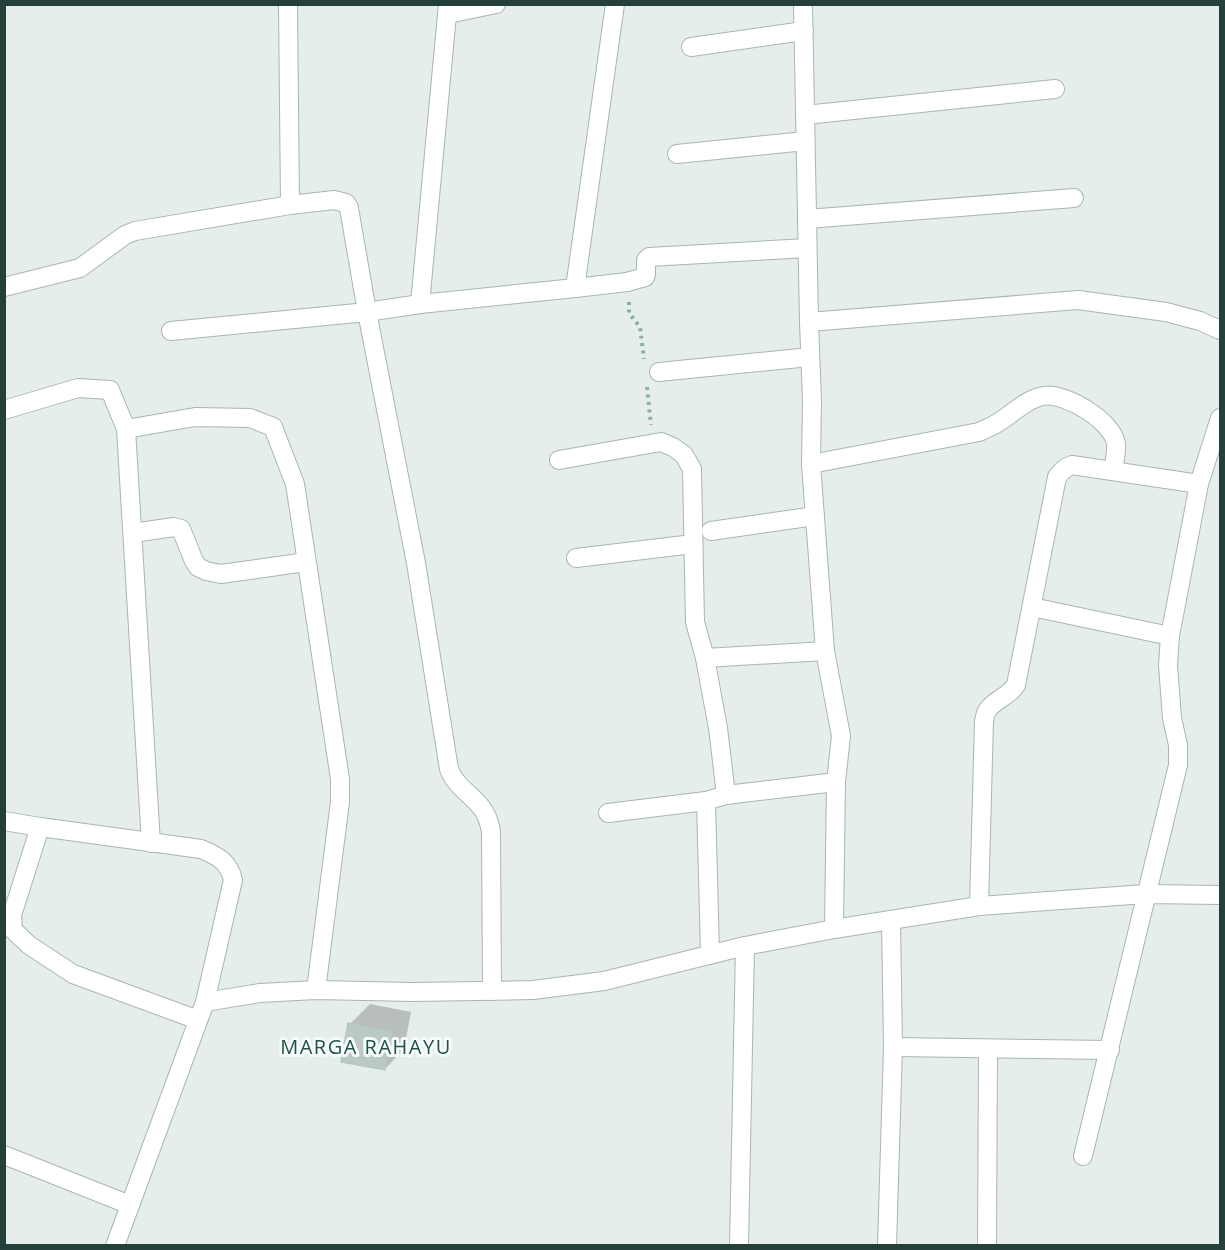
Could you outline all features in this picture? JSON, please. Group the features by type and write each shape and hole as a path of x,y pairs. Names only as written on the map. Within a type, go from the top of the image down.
{"street":[{"path":"288,4 290,205"},
{"path":"420,304 448,9 496,4"},
{"path":"575,288 615,4"},
{"path":"803,4 808,322 812,402 811,464 825,651 841,736 836,782 834,929"},
{"path":"691,47 804,31"},
{"path":"805,115 1055,89"},
{"path":"677,154 806,141"},
{"path":"807,219 1074,198"},
{"path":"4,287 80,268 125,235 135,231 290,205 334,200 346,203 350,208 367,312 416,563 449,769 452,777 482,807 491,831 492,992"},
{"path":"171,331 367,312 420,304 627,282 645,277 646,260 650,257 807,248"},
{"path":"808,322 1078,300 1166,312 1200,321 1221,330"},
{"path":"659,372 810,357"},
{"path":"4,410 78,388 110,390 126,429 151,843"},
{"path":"811,464 979,432 997,424 1025,404 1041,396 1053,395 1069,399 1084,408 1112,433 1116,444 1113,471"},
{"path":"126,429 195,417 250,418 273,427 295,484 340,779 340,802 316,990"},
{"path":"1083,1156 1178,765 1178,746 1172,718 1168,665 1170,636 1199,484 1221,418"},
{"path":"560,460 661,442 684,455 692,469 695,622 705,658 726,795"},
{"path":"979,906 984,721 987,711 994,703 1012,692 1016,685 1057,477 1062,470 1072,465 1199,484"},
{"path":"711,531 815,516"},
{"path":"133,533 174,527 181,529 198,567 221,574 306,562"},
{"path":"576,558 693,544"},
{"path":"1032,607 1170,636"},
{"path":"705,658 825,651"},
{"path":"608,813 706,801 726,795 836,782"},
{"path":"706,801 710,955"},
{"path":"4,821 201,849 224,862 231,871 232,880 205,1002 115,1245"},
{"path":"40,827 12,915 13,930 29,945 73,974 198,1020"},
{"path":"205,1002 260,993 316,990 492,992 533,990 604,981 745,946 979,906 1146,894 1221,895"},
{"path":"887,1245 893,1047 891,920"},
{"path":"739,1245 745,946"},
{"path":"893,1047 1110,1050"},
{"path":"987,1245 988,1049"},
{"path":"6,1158 130,1205"}],"building":[{"path":"348,1023 392,1032 385,1070 341,1062"}],"district":[{"name":"MARGA RAHAYU","path":"366,1047"}]}
